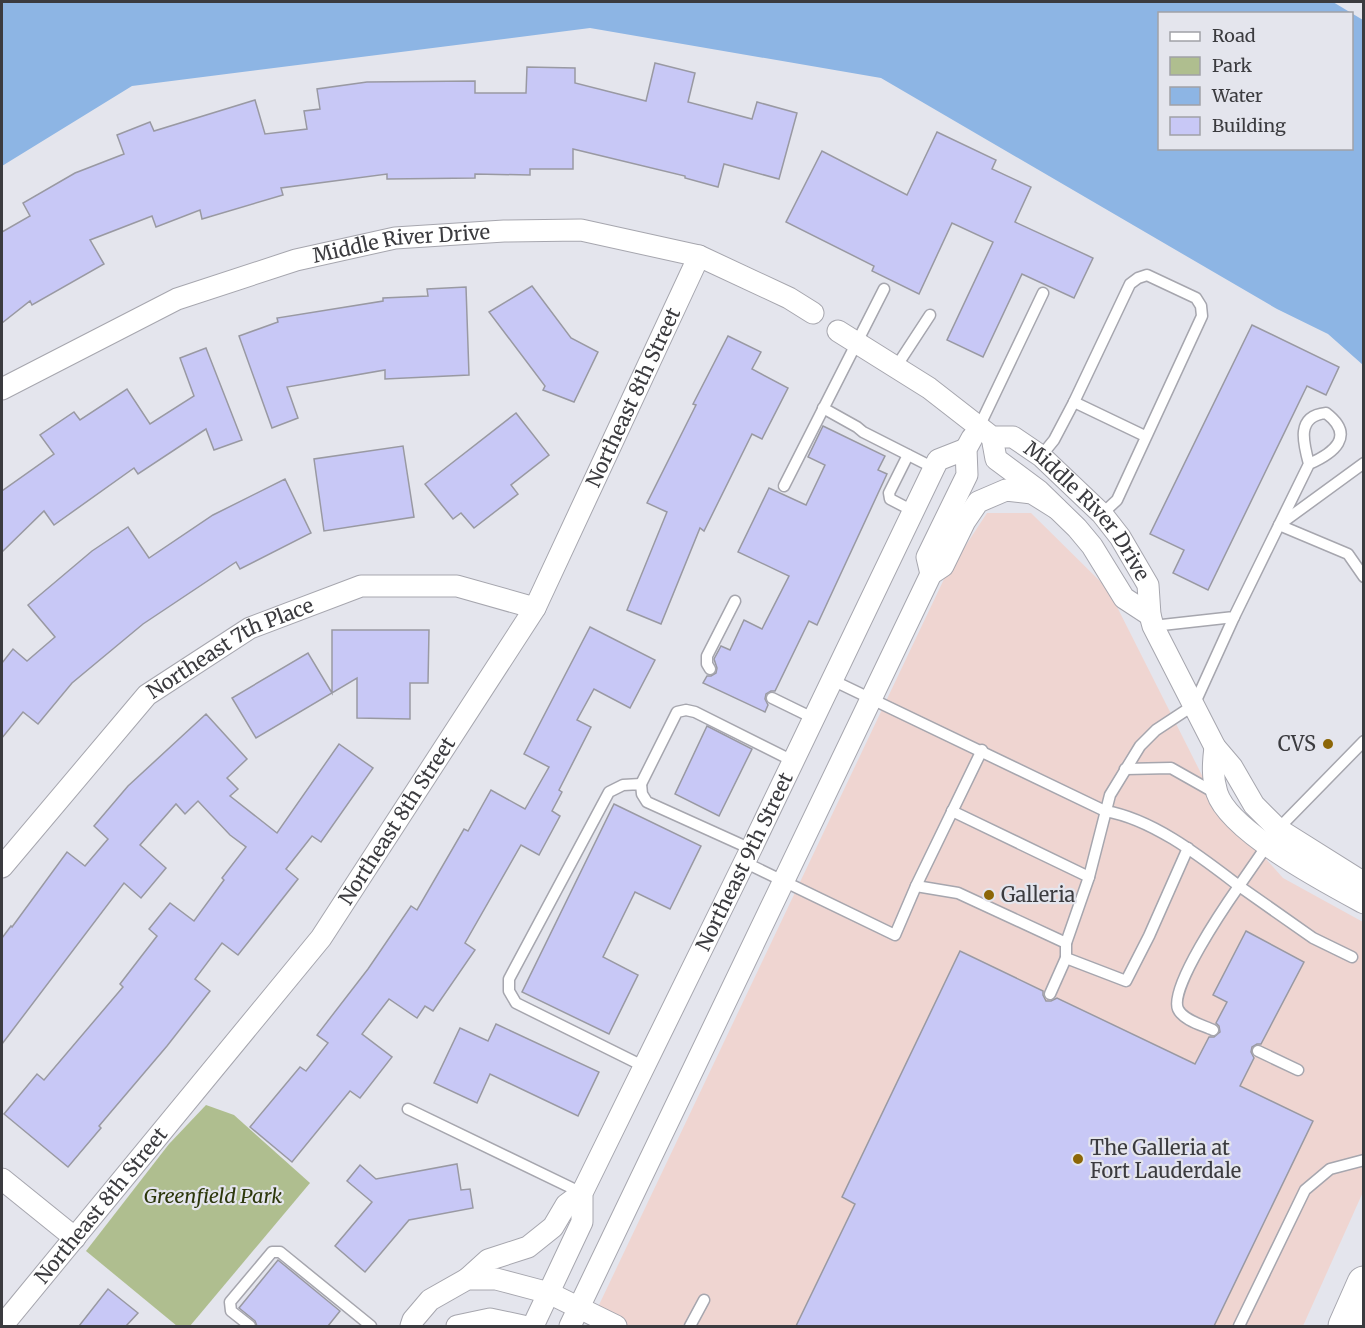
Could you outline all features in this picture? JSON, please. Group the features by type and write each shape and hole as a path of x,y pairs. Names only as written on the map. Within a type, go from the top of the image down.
{"main road":[{"path":"1345,1326 1364,1282"}],"street":[{"name":"Middle River Drive","path":"2,389 177,300 296,260 395,238 504,231 581,230 699,256 789,298 813,313"},
{"name":"Northeast 8th Street","path":"2,1326 321,938 535,608 699,256"},
{"name":"Middle River Drive","path":"838,331 928,388 985,432 1013,437 1041,456 1102,514 1120,537 1148,585 1151,621 1215,747 1232,767 1273,836 1307,873 1364,903"},
{"name":"Middle River Drive","path":"985,432 996,459 1039,491 1077,528 1092,546 1124,598 1151,621"},
{"path":"934,468 938,460 966,450 985,432"},
{"path":"931,574 927,557 967,475 966,450"},
{"name":"Northeast 9th Street","path":"533,1326 582,1222 582,1193 934,468"},
{"path":"574,1317 931,574 943,566 965,521 978,502 1006,490 1032,494 1056,507"},
{"name":"Northeast 7th Place","path":"2,867 147,695 250,628 361,586 458,586 535,608"},
{"name":"Middle River Drive","path":"1215,747 1212,767 1218,795 1237,822 1273,836 1364,883"},
{"path":"2,1179 75,1238"},
{"path":"411,1326 413,1320 430,1300 467,1279 488,1260 528,1247 553,1227 566,1205 582,1193"},
{"path":"467,1279 496,1280 549,1293 574,1317 616,1326"},
{"path":"457,1326 490,1319 523,1326"}],"lane":[{"path":"1041,456 1054,440 1074,402 1130,284 1147,275 1196,298 1201,306 1202,316 1117,500 1102,514"},
{"path":"784,486 884,289"},
{"path":"985,432 1043,293"},
{"path":"896,367 930,315"},
{"path":"1074,402 1145,436"},
{"path":"823,408 934,468"},
{"path":"1050,994 1066,958 1066,943 1089,877 1110,795 1140,746 1156,730 1194,705 1309,464 1334,451 1340,441 1341,432 1336,421 1326,413 1315,414 1307,422 1303,433 1309,464"},
{"path":"908,455 889,493 890,499 913,511"},
{"path":"1279,525 1364,463"},
{"path":"1279,525 1348,554 1364,577"},
{"path":"710,669 707,656 735,601"},
{"path":"1151,621 1234,617"},
{"path":"832,680 1106,811 1123,814 1188,848 1314,938 1352,957"},
{"path":"772,698 813,718"},
{"path":"793,761 695,712 686,710 677,712 641,783 642,794 647,802 747,856 783,882 895,935 916,886 982,750"},
{"path":"1213,1030 1184,1016 1176,1000 1210,928 1273,836 1364,741"},
{"path":"1125,769 1171,768 1218,795"},
{"path":"641,783 623,785 609,792 509,979 509,991 516,1003 643,1066"},
{"path":"952,811 1089,877"},
{"path":"1066,958 1126,981 1149,936 1188,848"},
{"path":"916,886 958,893 1066,943"},
{"path":"1258,1051 1298,1070"},
{"path":"408,1109 582,1193"},
{"path":"1239,1326 1305,1190 1330,1169 1364,1160"},
{"path":"250,1326 231,1311 230,1302 276,1250 371,1326"},
{"path":"690,1326 704,1300"}],"shaded area":[{"path":"987,513 1031,513 1108,589 1217,805 1283,878 1363,922 1363,1192 1303,1326 589,1326 945,577"}],"green space":[{"name":"Greenfield Park","path":"206,1105 234,1115 310,1183 190,1326 177,1326 86,1251 169,1144"}],"water":[{"path":"2,2 1333,2 1350,12 1158,12 1158,150 1353,150 1353,14 1363,20 1363,365 1328,334 1277,309 881,78 590,28 132,86 2,166"}],"building":[{"path":"655,63 695,73 688,102 752,119 757,102 797,113 779,179 724,164 718,187 685,178 685,176 573,149 573,169 530,169 530,175 475,174 475,178 387,179 387,174 281,188 283,195 202,219 200,210 156,227 152,216 90,240 104,264 32,305 30,301 2,323 2,232 30,216 23,203 75,173 124,154 117,135 150,122 154,131 255,100 265,134 307,129 304,111 320,109 317,89 367,82 475,81 475,93 526,93 527,67 575,68 575,83 646,101"},
{"path":"937,132 996,160 992,169 1031,187 1015,222 1093,258 1074,298 1022,274 983,357 947,340 993,242 952,223 919,294 872,271 874,266 786,222 822,151 907,195"},
{"path":"532,286 571,338 598,352 574,402 543,390 545,386 489,312"},
{"path":"466,287 469,375 385,379 385,370 287,387 298,418 272,428 239,336 278,322 277,318 383,301 383,298 428,296 427,289"},
{"path":"1252,325 1339,367 1326,395 1307,386 1208,590 1173,573 1184,550 1150,534"},
{"path":"728,336 761,352 752,369 788,388 762,439 752,434 704,531 700,528 661,624 627,610 667,512 647,503 696,405 693,404"},
{"path":"206,348 242,440 214,450 206,429 138,474 134,468 54,525 44,511 2,552 2,491 54,454 40,435 74,412 80,420 127,389 150,424 194,396 180,358"},
{"path":"516,413 549,455 511,485 518,494 474,528 461,513 453,519 425,484"},
{"path":"823,426 885,456 878,470 887,474 817,625 809,621 775,691 766,694 765,699 768,705 765,712 703,683 707,676 716,673 714,659 721,646 730,650 744,620 762,629 789,576 738,552 769,488 806,505 825,465 808,457"},
{"path":"403,446 414,517 324,531 314,459"},
{"path":"285,479 311,533 240,569 236,562 143,624 72,683 38,724 23,712 2,738 2,663 13,649 27,661 55,637 28,605 92,551 128,527 149,558 213,515"},
{"path":"590,627 655,660 630,708 594,689 577,720 591,727 559,790 562,792 552,811 560,816 539,855 521,845 465,943 475,950 433,1011 425,1006 417,1018 389,999 362,1034 392,1057 360,1098 350,1091 292,1162 250,1127 300,1067 306,1071 328,1043 317,1035 368,969 411,906 417,910 464,829 468,831 491,790 525,809 549,767 524,754"},
{"path":"332,630 429,630 428,683 410,683 410,719 357,718 357,678 332,693"},
{"path":"308,653 332,693 256,738 232,698"},
{"path":"206,714 247,759 227,778 238,789 230,796 277,833 339,744 373,768 321,842 312,836 286,869 298,879 238,955 222,943 195,979 210,991 68,1167 4,1114 37,1074 44,1080 123,987 120,984 157,936 149,929 170,903 194,921 224,880 222,878 246,847 230,835 198,801 185,814 176,804 140,845 166,868 141,898 124,883 2,1044 2,938 67,852 85,866 108,839 94,826 128,786"},
{"path":"707,726 752,749 719,816 675,794"},
{"path":"614,804 701,846 670,909 635,892 603,957 638,975 609,1034 522,992"},
{"name":"The Galleria at Fort Lauderdale","path":"1246,931 1304,962 1261,1044 1252,1047 1251,1052 1254,1058 1240,1086 1313,1121 1214,1326 796,1326 855,1204 842,1197 960,951 1043,991 1046,1001 1057,998 1195,1064 1209,1037 1214,1037 1220,1032 1216,1023 1227,1002 1213,995"},
{"path":"496,1024 599,1072 578,1116 490,1074 477,1103 434,1083 460,1028 488,1041"},
{"path":"457,1164 461,1190 470,1189 473,1208 409,1220 365,1272 335,1246 372,1202 347,1181 360,1165 376,1179"},
{"path":"278,1260 340,1311 328,1326 257,1326 255,1321 239,1308"},
{"path":"108,1289 138,1313 126,1326 79,1326"}],"place":[{"name":"CVS","path":"1328,744"},
{"name":"Galleria","path":"989,895"},
{"name":"The Galleria at Fort Lauderdale","path":"1078,1159"}]}
